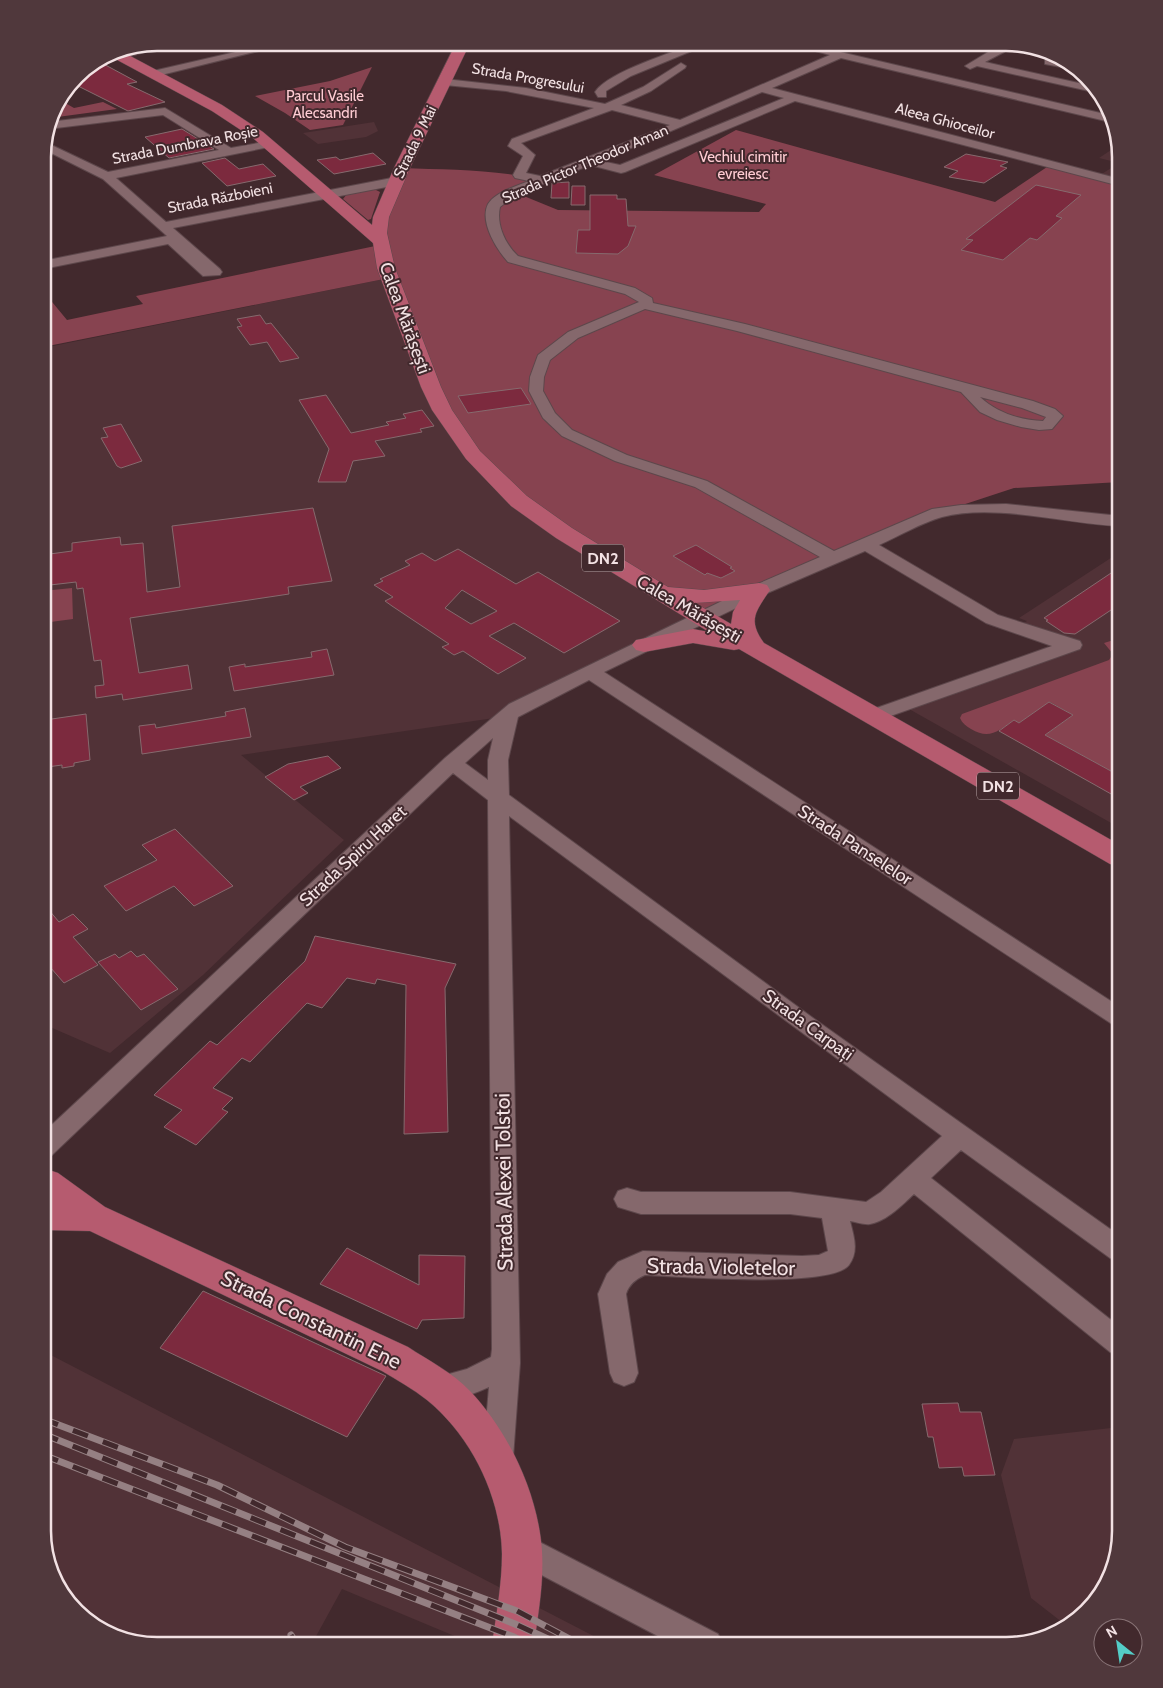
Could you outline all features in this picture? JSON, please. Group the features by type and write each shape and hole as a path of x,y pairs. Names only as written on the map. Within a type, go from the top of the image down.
{"main road":[{"name":"Strada 9 Mai","path":"379,243 381,217 396,181 459,51"},
{"name":"Calea Mărășești","path":"122,58 217,108 269,144 379,243 393,287 431,387 442,410 473,455 502,486 541,518 701,617 1112,851"},
{"path":"656,590 691,598 707,598 759,590"},
{"path":"644,645 658,630 662,620 662,600 656,590"},
{"path":"756,647 742,630 742,620 745,609 759,590"},
{"path":"644,645 693,636 756,647"},
{"name":"Strada Constantin Ene","path":"51,1189 93,1217 395,1359 441,1388 479,1430 497,1463"},
{"name":"Strada Constantin Ene","path":"51,1216 93,1217"},
{"name":"Strada Alexei Tolstoi","path":"497,1463 514,1501 522,1548 522,1567 514,1637"}],"street":[{"path":"153,74 249,51"},
{"path":"602,95 600,92 602,89 622,77 686,51"},
{"path":"824,51 1104,118"},
{"path":"940,79 998,51"},
{"name":"Strada Pictor Theodor Aman","path":"839,55 722,107 510,193 494,205 492,217 508,255 529,264 630,292 647,301 644,305 740,327 1039,408 1053,413 1055,416 1047,426 1017,421 991,412 979,405 966,389"},
{"path":"1049,62 1059,66"},
{"path":"976,63 1086,88"},
{"name":"Strada Progresului","path":"540,180 519,175 529,155 514,146 516,141 608,107 648,89 681,66"},
{"path":"1058,82 1072,75"},
{"name":"Strada Progresului","path":"445,82 479,83 545,94 681,124"},
{"name":"Aleea Ghioceilor","path":"762,90 1112,181"},
{"path":"588,161 621,169 754,116 793,98"},
{"path":"722,107 754,116"},
{"path":"57,125 165,111 229,152"},
{"name":"Strada Dumbrava Roșie","path":"107,176 269,144"},
{"name":"Strada Războieni","path":"51,149 107,176 164,226 396,181"},
{"path":"51,263 173,239 164,226"},
{"path":"644,305 573,335 543,358 537,376 536,391 548,414 556,424 578,440 639,465 701,484 832,557"},
{"name":"Strada Spiru Haret","path":"51,1140 452,764 516,708 759,590 938,513 956,509 992,508 1112,520"},
{"path":"866,544 992,619 1072,646 875,716"},
{"name":"Strada Panselelor","path":"589,671 1112,1013"},
{"name":"Strada Alexei Tolstoi","path":"497,1463 506,1363 498,796 499,748 508,716"},
{"name":"Strada Carpați","path":"452,764 498,796 797,1018 1112,1244"},
{"path":"627,1199 641,1203 790,1203 869,1213 890,1200 960,1135"},
{"path":"913,1178 1112,1337"},
{"name":"Strada Violetelor","path":"624,1373 612,1294 614,1284 621,1274 643,1264 767,1268 823,1267 836,1262 840,1256 843,1244 832,1207"},
{"path":"441,1388 461,1386 485,1376 506,1363"},
{"path":"522,1548 692,1637"}],"shaded area":[{"path":"374,122 378,131 366,137 318,144 303,133"},
{"path":"1111,150 1112,161 1099,158"},
{"path":"1112,167 1112,181 1097,177"},
{"path":"389,278 701,617 508,716 241,755 344,840 203,975 110,1053 51,1027 51,346"},
{"path":"1112,557 1112,823 902,705 1074,645 1021,625 1027,621 1019,618"},
{"path":"51,1355 596,1637 457,1637 342,1589 316,1637 150,1637 117,1629 93,1615 82,1606 65,1584 59,1571 52,1545"},
{"path":"1112,1428 1112,1531 1108,1558 1098,1584 1090,1595 1081,1606 1061,1621 1031,1598 1001,1475 1014,1439"}],"green space":[{"name":"Parcul Vasile Alecsandri","path":"372,67 343,125 310,130 255,96 330,81"},
{"path":"103,102 117,109 59,117 66,103 74,108"},
{"name":"Vechiul cimitir evreiesc","path":"736,130 995,202 1050,165 1112,181 1112,482 1014,488 938,513 701,617 564,533 455,431 389,278 51,345 51,301 67,320 143,304 136,296 380,245 402,168 489,172 540,180 514,192 558,210 759,212 766,204 654,175"},
{"path":"374,189 380,192 371,219 368,220 343,199 347,194"},
{"path":"72,588 73,619 51,622 51,590"},
{"path":"1112,640 1112,653 1104,643"},
{"path":"1112,656 1112,772 1045,735 1073,715 1050,702 1019,723 1014,720 999,731 989,734 983,734 971,729 960,718 962,714 1109,660"}],"building":[{"path":"105,65 137,82 127,84 165,102 128,111 79,86"},
{"path":"182,129 214,149 169,158 145,137"},
{"path":"373,153 386,164 334,174 317,160 336,157 340,160"},
{"path":"966,154 1008,162 1000,166 1007,168 984,183 949,177 958,171 944,167"},
{"path":"225,158 239,169 263,164 276,176 227,186 202,163"},
{"path":"569,182 569,198 551,198 552,183"},
{"path":"1036,185 1081,195 1056,216 1062,218 1037,240 1030,238 1003,260 961,250 973,240 966,239"},
{"path":"572,186 585,186 585,205 571,205"},
{"path":"590,195 617,195 617,199 626,199 628,226 636,226 628,246 618,254 576,253 578,230 590,230"},
{"path":"260,315 266,324 271,323 299,358 280,362 267,342 250,345 237,327 242,326 237,319"},
{"path":"521,388 531,404 468,413 458,396"},
{"path":"326,395 351,433 389,425 386,422 406,418 403,414 422,410 434,426 420,429 422,432 375,441 385,456 353,461 346,482 318,482 329,449 299,400"},
{"path":"121,424 142,461 121,468 117,466 101,438 108,437 103,428"},
{"path":"313,508 332,581 288,587 289,594 130,618 139,673 188,665 192,689 123,700 122,694 96,698 95,686 104,685 101,660 94,661 83,588 77,589 76,582 51,585 51,554 72,551 72,543 120,537 121,545 143,543 147,592 180,587 172,526"},
{"path":"696,545 732,567 730,568 735,571 721,578 707,573 705,575 673,556"},
{"path":"458,549 516,584 538,572 620,621 564,653 514,623 489,636 526,658 498,674 463,651 454,655 442,647 449,644 385,601 393,597 374,585 383,581 380,579 410,565 405,561 422,553 435,561","holes":["462,590 497,611 471,624 445,608"]},
{"path":"1112,572 1112,609 1075,634 1064,633 1044,618"},
{"path":"327,649 334,675 234,691 229,667 245,664 245,667 312,657 311,652"},
{"path":"1049,702 1073,715 1045,735 1112,772 1112,795 999,731 1014,720 1019,723"},
{"path":"245,708 251,737 142,754 139,726 155,724 156,728 226,716 225,712"},
{"path":"86,714 90,760 74,763 74,766 62,768 62,765 51,766 51,719"},
{"path":"328,756 341,768 300,787 308,793 294,800 265,777 288,764"},
{"path":"175,829 233,886 194,906 174,886 126,911 104,886 157,860 142,845"},
{"path":"51,912 59,922 73,914 88,929 73,937 98,965 64,983 51,968"},
{"path":"315,936 456,964 445,988 448,1132 404,1134 406,985 377,979 375,984 347,978 322,1008 307,1003 250,1062 242,1058 213,1088 233,1098 222,1109 228,1112 196,1145 164,1127 182,1110 154,1095 210,1041 217,1045 305,961"},
{"path":"131,951 137,957 144,954 178,989 141,1010 98,962 115,954 119,958"},
{"path":"347,1248 419,1285 419,1255 465,1256 464,1318 422,1320 417,1329 320,1284"},
{"path":"203,1291 386,1376 347,1437 160,1348"},
{"path":"958,1403 960,1412 981,1412 995,1475 964,1476 962,1467 939,1468 933,1437 928,1437 922,1404"}],"railway":[{"path":"51,1422 217,1485 345,1547 517,1611 566,1637"},
{"path":"51,1437 543,1637"},
{"path":"51,1458 514,1637"}]}
